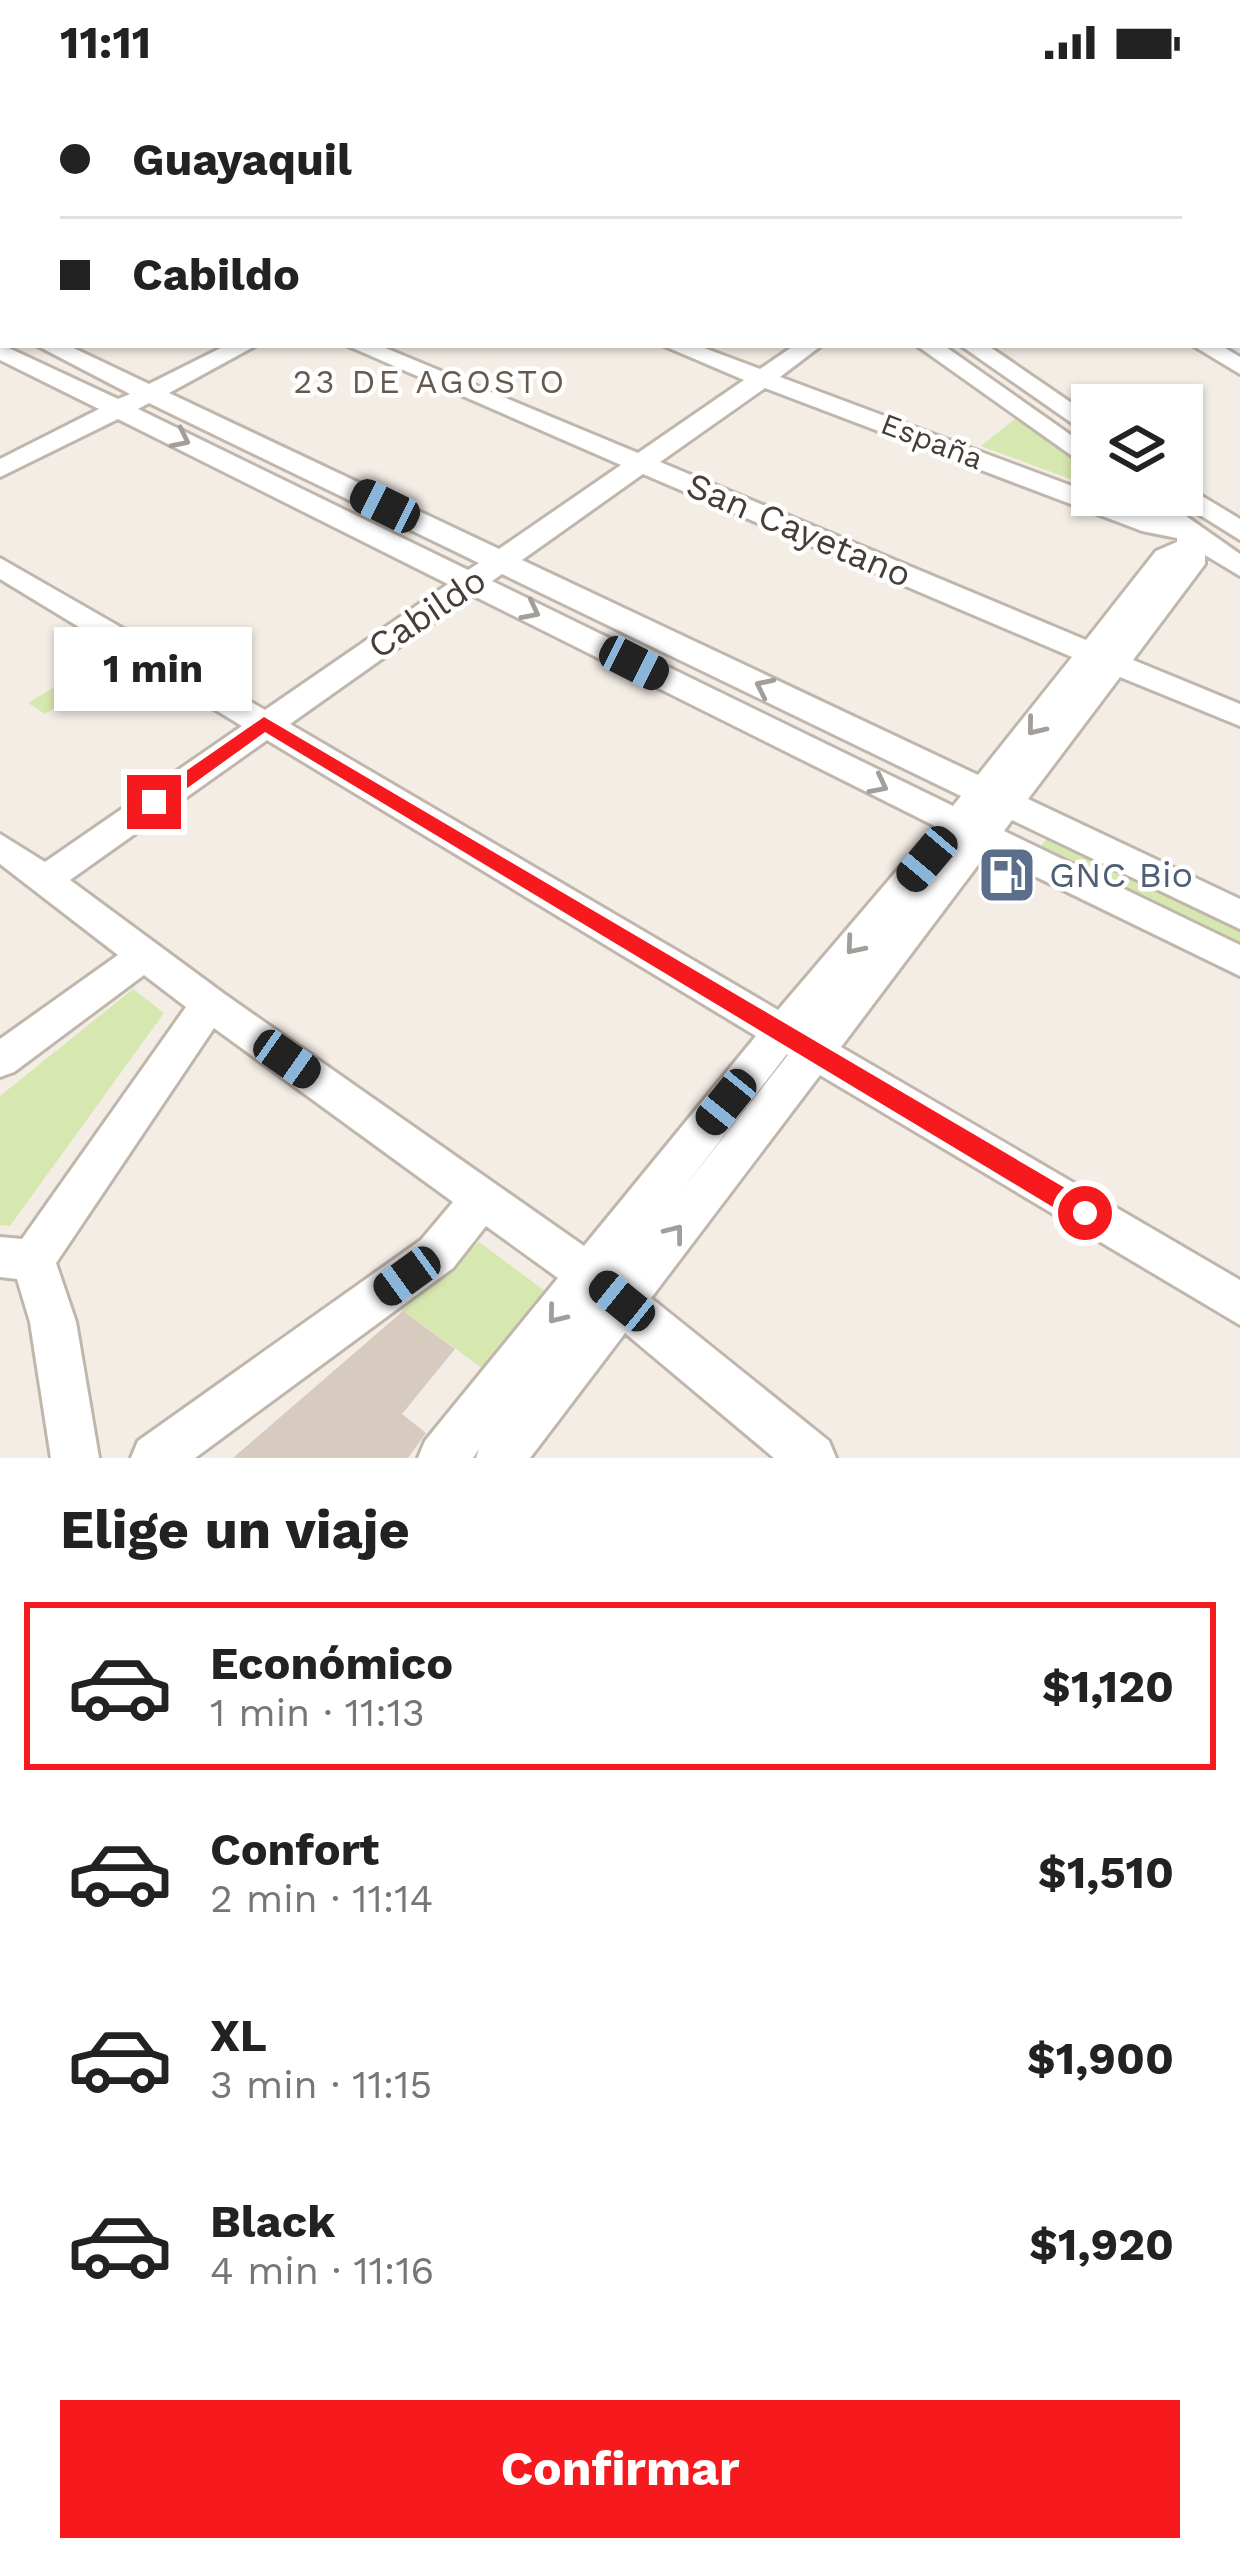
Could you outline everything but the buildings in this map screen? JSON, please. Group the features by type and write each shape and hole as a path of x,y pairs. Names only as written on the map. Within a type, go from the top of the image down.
{"street":[{"path":"55,348 1240,915"},
{"path":"0,469 239,348"},
{"name":"San Cayetano","path":"365,348 1240,716"},
{"name":"España","path":"682,348 1151,525 1192,519"},
{"name":"Cabildo","path":"44,881 805,348"},
{"path":"932,348 1071,447"},
{"path":"976,348 1071,414"},
{"path":"1209,348 1240,367"},
{"path":"0,351 1240,962"},
{"path":"1192,519 1240,495"},
{"path":"1192,519 1240,532"},
{"path":"1192,519 1240,567"},
{"path":"442,1458 588,1274 797,1043 1103,661 1191,564 1192,519"},
{"path":"0,566 1240,1304"},
{"path":"0,847 209,1004 588,1274 812,1458"},
{"path":"0,1061 143,956"},
{"path":"75,1458 53,1322 16,1258 209,1004"},
{"path":"500,1458 622,1301 797,1043"},
{"path":"155,1458 437,1254 483,1197"}],"green space":[{"path":"1016,418 1071,457 1071,479 981,446"},
{"path":"110,653 127,664 45,714 28,703"},
{"path":"1048,837 1240,929 1240,945 1040,848"},
{"path":"133,989 164,1013 10,1226 0,1225 0,1096"},
{"path":"479,1242 545,1291 482,1368 402,1310"}],"place":[{"name":"GNC Bio","path":"1007,875"}],"district":[{"name":"23 DE AGOSTO","path":"430,381"}],"route":[{"path":"154,802 264,723 1085,1213"}]}
